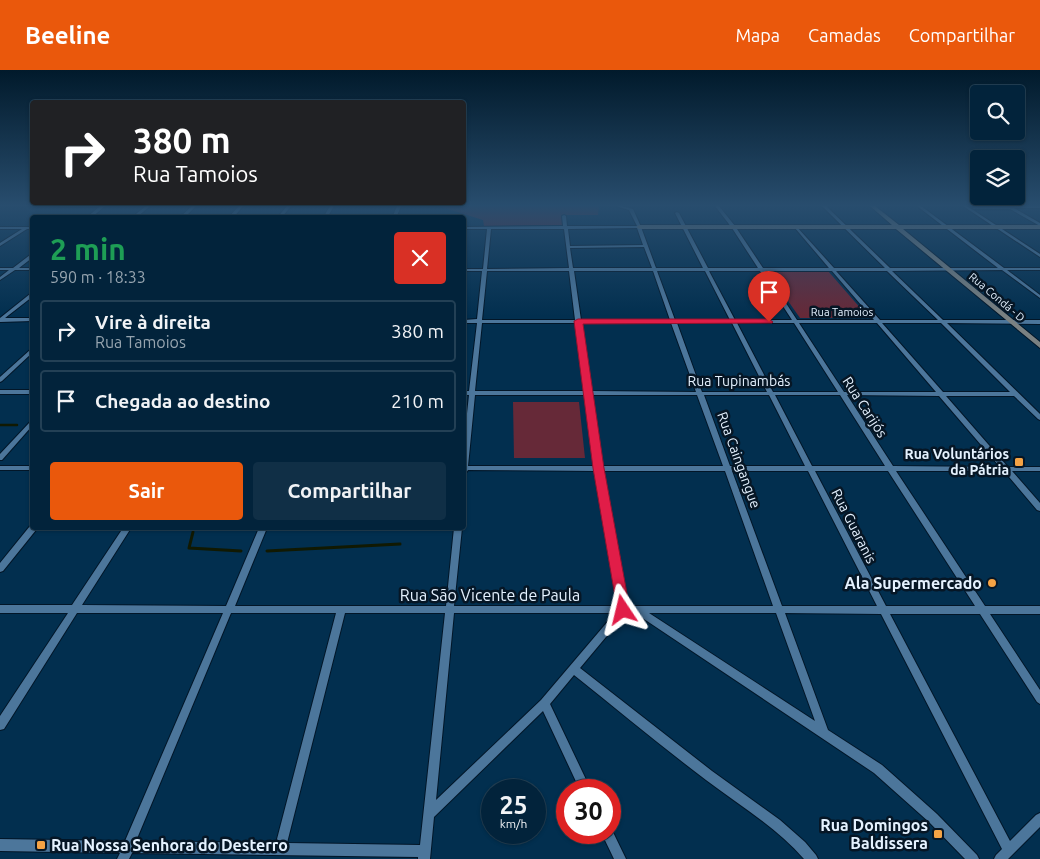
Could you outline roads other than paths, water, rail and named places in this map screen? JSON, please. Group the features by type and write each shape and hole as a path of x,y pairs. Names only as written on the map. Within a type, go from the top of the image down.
{"street":[{"path":"466,450 487,243"},
{"path":"428,815 544,703 623,610 598,468 567,243"},
{"name":"Rua Caingangue","path":"645,243 824,733"},
{"name":"Rua Guaranis","path":"693,243 884,610 1005,855"},
{"name":"Rua Carijós","path":"744,243 1040,699"},
{"path":"810,243 1040,508"},
{"path":"861,243 1040,418"},
{"name":"Rua Condá - D","path":"917,243 1040,346"},
{"path":"969,243 1040,297"},
{"path":"1022,243 1040,256"},
{"path":"1027,243 1040,251"},
{"path":"568,246 646,246"},
{"path":"0,279 30,257"},
{"path":"0,269 30,269"},
{"path":"466,270 1040,269"},
{"path":"0,320 30,297"},
{"path":"0,320 30,320"},
{"name":"Rua Tamoios","path":"466,321 1040,322"},
{"path":"0,380 30,353"},
{"path":"0,392 30,392"},
{"name":"Rua Tupinambás","path":"466,393 1015,394"},
{"path":"0,458 30,425"},
{"path":"0,468 30,468"},
{"path":"466,469 1040,469"},
{"path":"0,569 31,530"},
{"path":"0,725 126,530"},
{"path":"123,859 262,530"},
{"path":"0,845 280,848 424,855 458,530"},
{"name":"Rua São Vicente de Paula","path":"0,609 1040,610"},
{"path":"280,848 341,610"},
{"path":"637,610 878,768 933,818 973,859"},
{"path":"574,668 709,776 800,843 812,859"},
{"path":"544,703 581,779"},
{"path":"1005,855 1040,819"},
{"path":"613,844 620,859"}],"waterway":[{"path":"0,425 17,425"},
{"path":"193,532 189,548 241,551"},
{"path":"267,551 400,544"}],"place":[{"name":"Rua Voluntários da Pátria","path":"1019,462"},
{"name":"Ala Supermercado","path":"992,583"},
{"name":"Rua Domingos Baldissera","path":"938,834"},
{"name":"Rua Nossa Senhora do Desterro","path":"41,845"}]}
